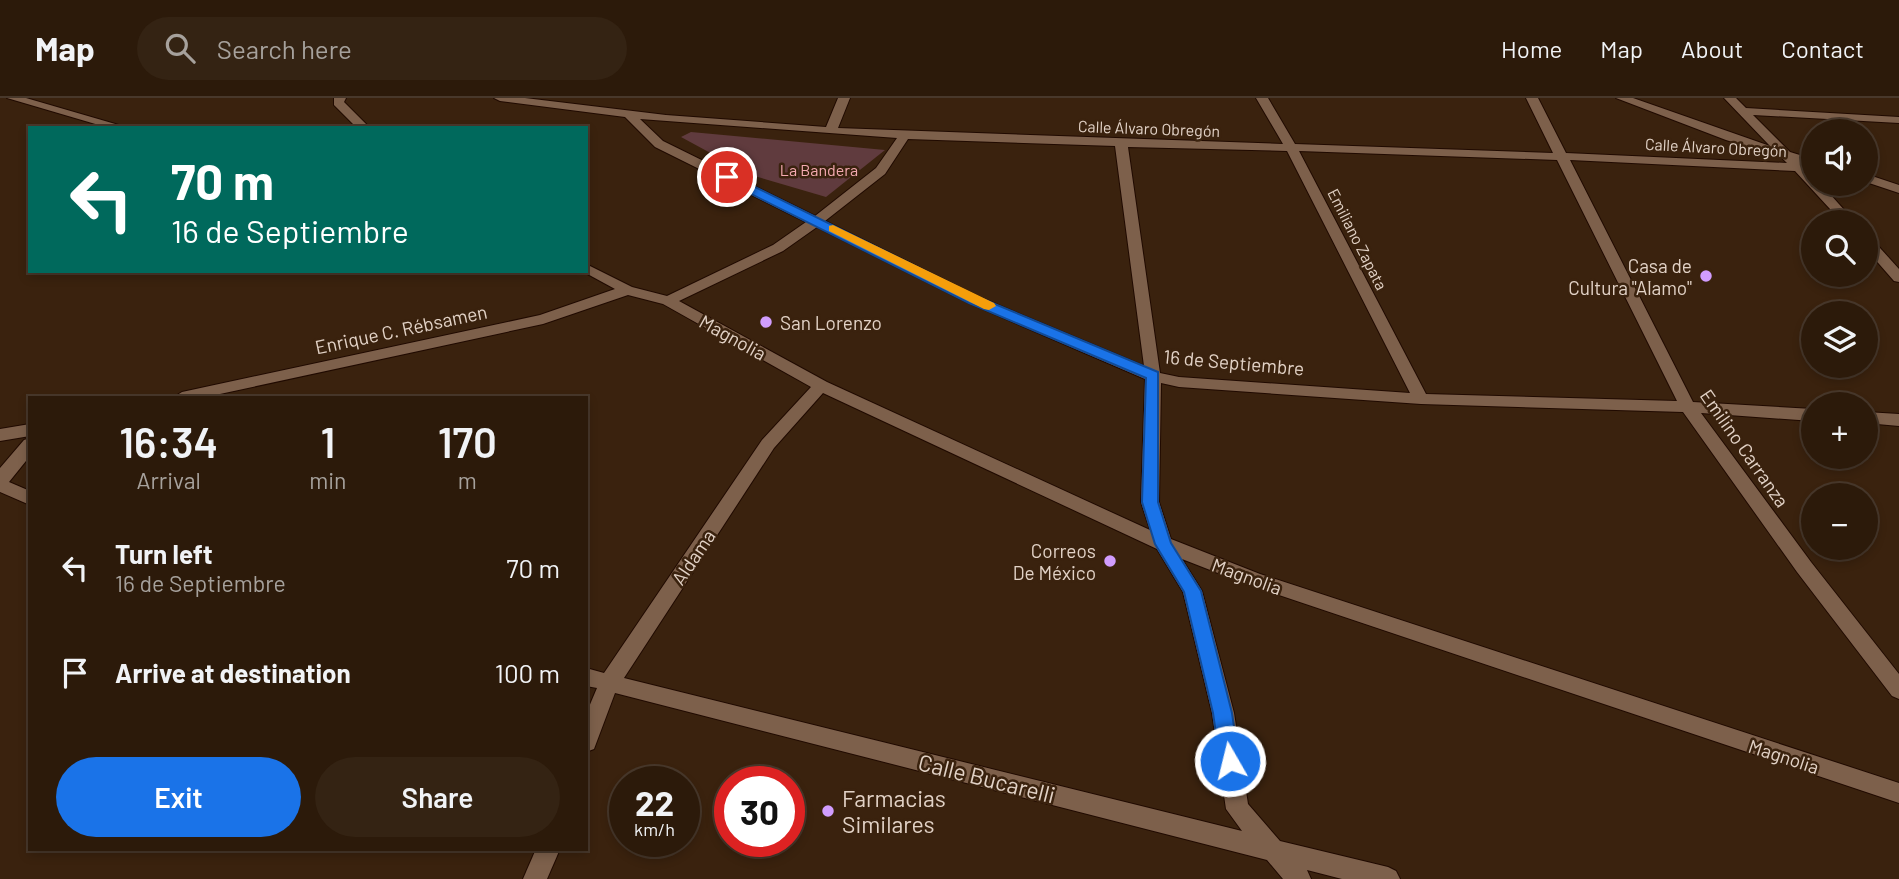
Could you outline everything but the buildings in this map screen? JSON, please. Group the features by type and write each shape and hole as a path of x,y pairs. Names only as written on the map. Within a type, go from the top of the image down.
{"street":[{"path":"13,98 116,126"},
{"path":"340,98 338,103 362,126"},
{"name":"Calle Álvaro Obregón","path":"500,98 630,116 904,136 1563,155 1799,167"},
{"path":"831,130 844,98"},
{"name":"Emiliano Zapata","path":"1262,98 1291,148 1421,398"},
{"name":"Emilino Carranza","path":"1532,98 1688,407 1804,567 1899,690"},
{"path":"1622,98 1801,159"},
{"path":"1730,98 1799,167"},
{"path":"1743,111 1899,120"},
{"name":"16 de Septiembre","path":"630,116 659,144 974,300 1153,376 1179,382 1421,398 1688,407 1801,414"},
{"path":"668,301 778,248 817,221 881,171 904,136"},
{"path":"1121,143 1153,376 1150,502 1163,544 1192,591 1223,713 1237,809 1299,879"},
{"path":"1878,182 1899,188"},
{"path":"1826,196 1838,210"},
{"path":"1878,254 1899,278"},
{"name":"Magnolia","path":"588,269 626,290 668,301 821,386 1163,544 1253,579 1899,793"},
{"name":"Enrique C. Rébsamen","path":"187,396 543,319 626,290"},
{"name":"Aldama","path":"588,737 609,683 768,444 821,386"},
{"path":"1878,419 1899,420"},
{"path":"0,435 28,430"},
{"path":"0,480 28,446"},
{"path":"0,485 28,498"},
{"name":"Calle Bucarelli","path":"588,678 1388,879"},
{"path":"535,879 547,851"}],"green space":[{"name":"La Bandera","path":"691,132 885,150 826,197 751,175 681,137"}],"slow traffic":[{"path":"833,229 989,306"}],"place":[{"name":"Casa de Cultura \"Alamo\"","path":"1706,276"},
{"name":"San Lorenzo","path":"766,322"},
{"name":"Correos De México","path":"1110,561"},
{"name":"Farmacias Similares","path":"828,811"}],"route":[{"path":"727,177 974,300 1153,376 1150,502 1163,544 1192,591 1223,713 1230,761"}]}
